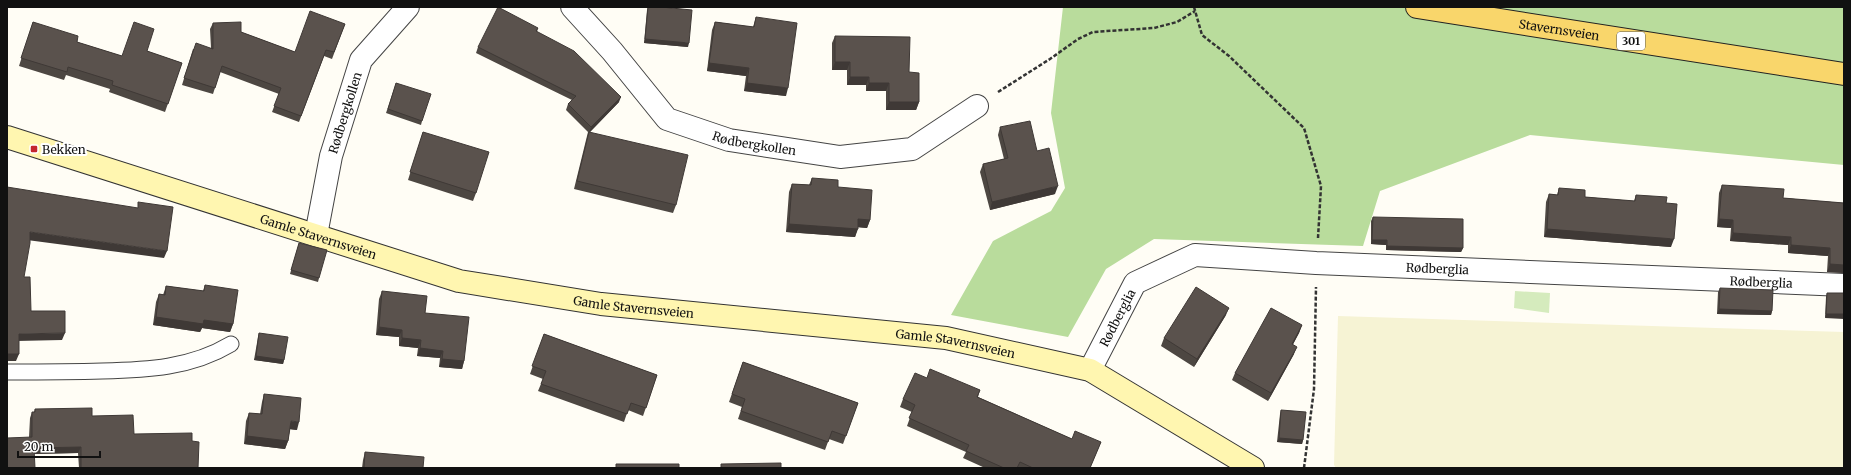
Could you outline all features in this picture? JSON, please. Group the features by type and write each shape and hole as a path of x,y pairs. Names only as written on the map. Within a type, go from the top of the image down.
{"main road":[{"name":"Stavernsveien","path":"1417,7 1844,74"}],"street":[{"name":"Rødbergkollen","path":"316,235 330,156 361,60 408,7"},
{"name":"Rødbergkollen","path":"572,7 612,51 667,119 729,140 840,157 912,149 977,106"},
{"name":"Gamle Stavernsveien","path":"7,137 459,281 601,304 946,338 1090,370 1253,468"},
{"name":"Rødberglia","path":"1090,370 1135,283 1195,255 1316,263 1844,285"}],"lane":[{"path":"7,372 82,372 169,367 216,353 231,344"}],"path":[{"path":"1194,7 1202,35 1229,56 1304,128 1321,186 1316,263 1314,389 1304,468"},
{"path":"977,106 1078,39 1093,32 1154,28 1177,22 1195,11"}],"shaded area":[{"path":"1338,316 1844,332 1844,468 1336,468 1334,465"}],"green space":[{"path":"1063,7 1844,7 1844,165 1530,135 1380,191 1363,246 1154,239 1106,269 1068,337 951,315 993,241 1051,211 1065,188 1051,113"},
{"path":"1515,291 1550,293 1549,313 1514,308"}],"building":[{"path":"498,7 538,28 536,31 574,51 621,97 591,127 568,104 576,96 478,47"},
{"path":"648,7 692,10 689,43 645,39"},
{"path":"310,11 345,24 334,52 326,50 301,116 274,106 281,88 222,66 215,88 184,78 196,43 213,49 213,23 241,22 241,32 295,52"},
{"path":"756,17 797,23 788,88 747,83 749,68 709,63 715,22 754,27"},
{"path":"33,22 78,36 77,42 122,56 134,22 154,29 147,51 182,63 168,104 112,85 113,81 68,67 67,72 21,58"},
{"path":"835,36 910,37 909,72 919,73 919,102 889,102 889,83 869,83 869,77 850,77 850,62 835,62"},
{"path":"396,83 431,94 422,121 388,109"},
{"path":"1030,121 1037,151 1049,148 1058,186 992,202 983,164 1008,158 1000,127"},
{"path":"423,132 489,152 476,193 410,172"},
{"path":"589,132 688,155 676,205 577,181"},
{"path":"812,178 838,180 838,187 872,190 870,220 858,219 858,229 789,224 792,184 811,185"},
{"path":"1722,185 1784,189 1783,198 1844,203 1844,265 1830,264 1830,248 1791,245 1791,237 1733,233 1733,220 1719,219"},
{"path":"7,187 138,208 138,202 173,207 167,251 30,232 30,243 24,277 30,277 31,311 65,311 65,333 19,334 19,354 7,354"},
{"path":"1559,188 1585,190 1585,197 1635,201 1636,195 1667,197 1666,203 1677,204 1674,239 1547,229 1549,194 1558,195"},
{"path":"1373,217 1463,219 1463,248 1387,246 1387,240 1372,240"},
{"path":"299,243 327,250 319,278 291,270"},
{"path":"205,285 238,290 233,324 204,320 203,324 156,317 159,294 165,295 166,286 204,291"},
{"path":"1196,287 1229,308 1197,359 1164,338"},
{"path":"1720,288 1773,290 1772,311 1719,309"},
{"path":"382,291 427,296 425,313 469,317 464,361 442,359 443,351 420,348 421,340 402,338 402,330 379,327"},
{"path":"1827,293 1844,293 1844,314 1826,314"},
{"path":"1271,308 1302,325 1292,344 1297,347 1271,393 1235,373"},
{"path":"259,333 288,337 284,360 256,356"},
{"path":"544,334 657,375 646,408 631,403 627,414 541,384 546,371 532,366"},
{"path":"743,362 858,403 846,436 832,431 828,442 741,411 745,399 732,394"},
{"path":"930,369 980,390 977,397 1072,439 1075,431 1101,442 1090,468 1033,468 1020,462 1017,468 1004,468 966,451 969,445 909,418 915,405 903,399 915,373 927,378"},
{"path":"264,394 301,398 299,422 291,421 288,441 247,436 249,413 262,414"},
{"path":"92,408 92,416 133,415 134,434 192,433 192,441 199,442 198,468 81,468 81,447 34,448 35,468 7,468 7,438 32,437 32,412 35,412 35,409"},
{"path":"1281,410 1306,412 1303,440 1279,438"},
{"path":"365,452 424,457 423,468 364,468"},
{"path":"781,463 781,468 721,468 721,464"},
{"path":"616,464 679,464 679,468 616,468"}],"place":[{"name":"Bekken","path":"34,149"}]}
